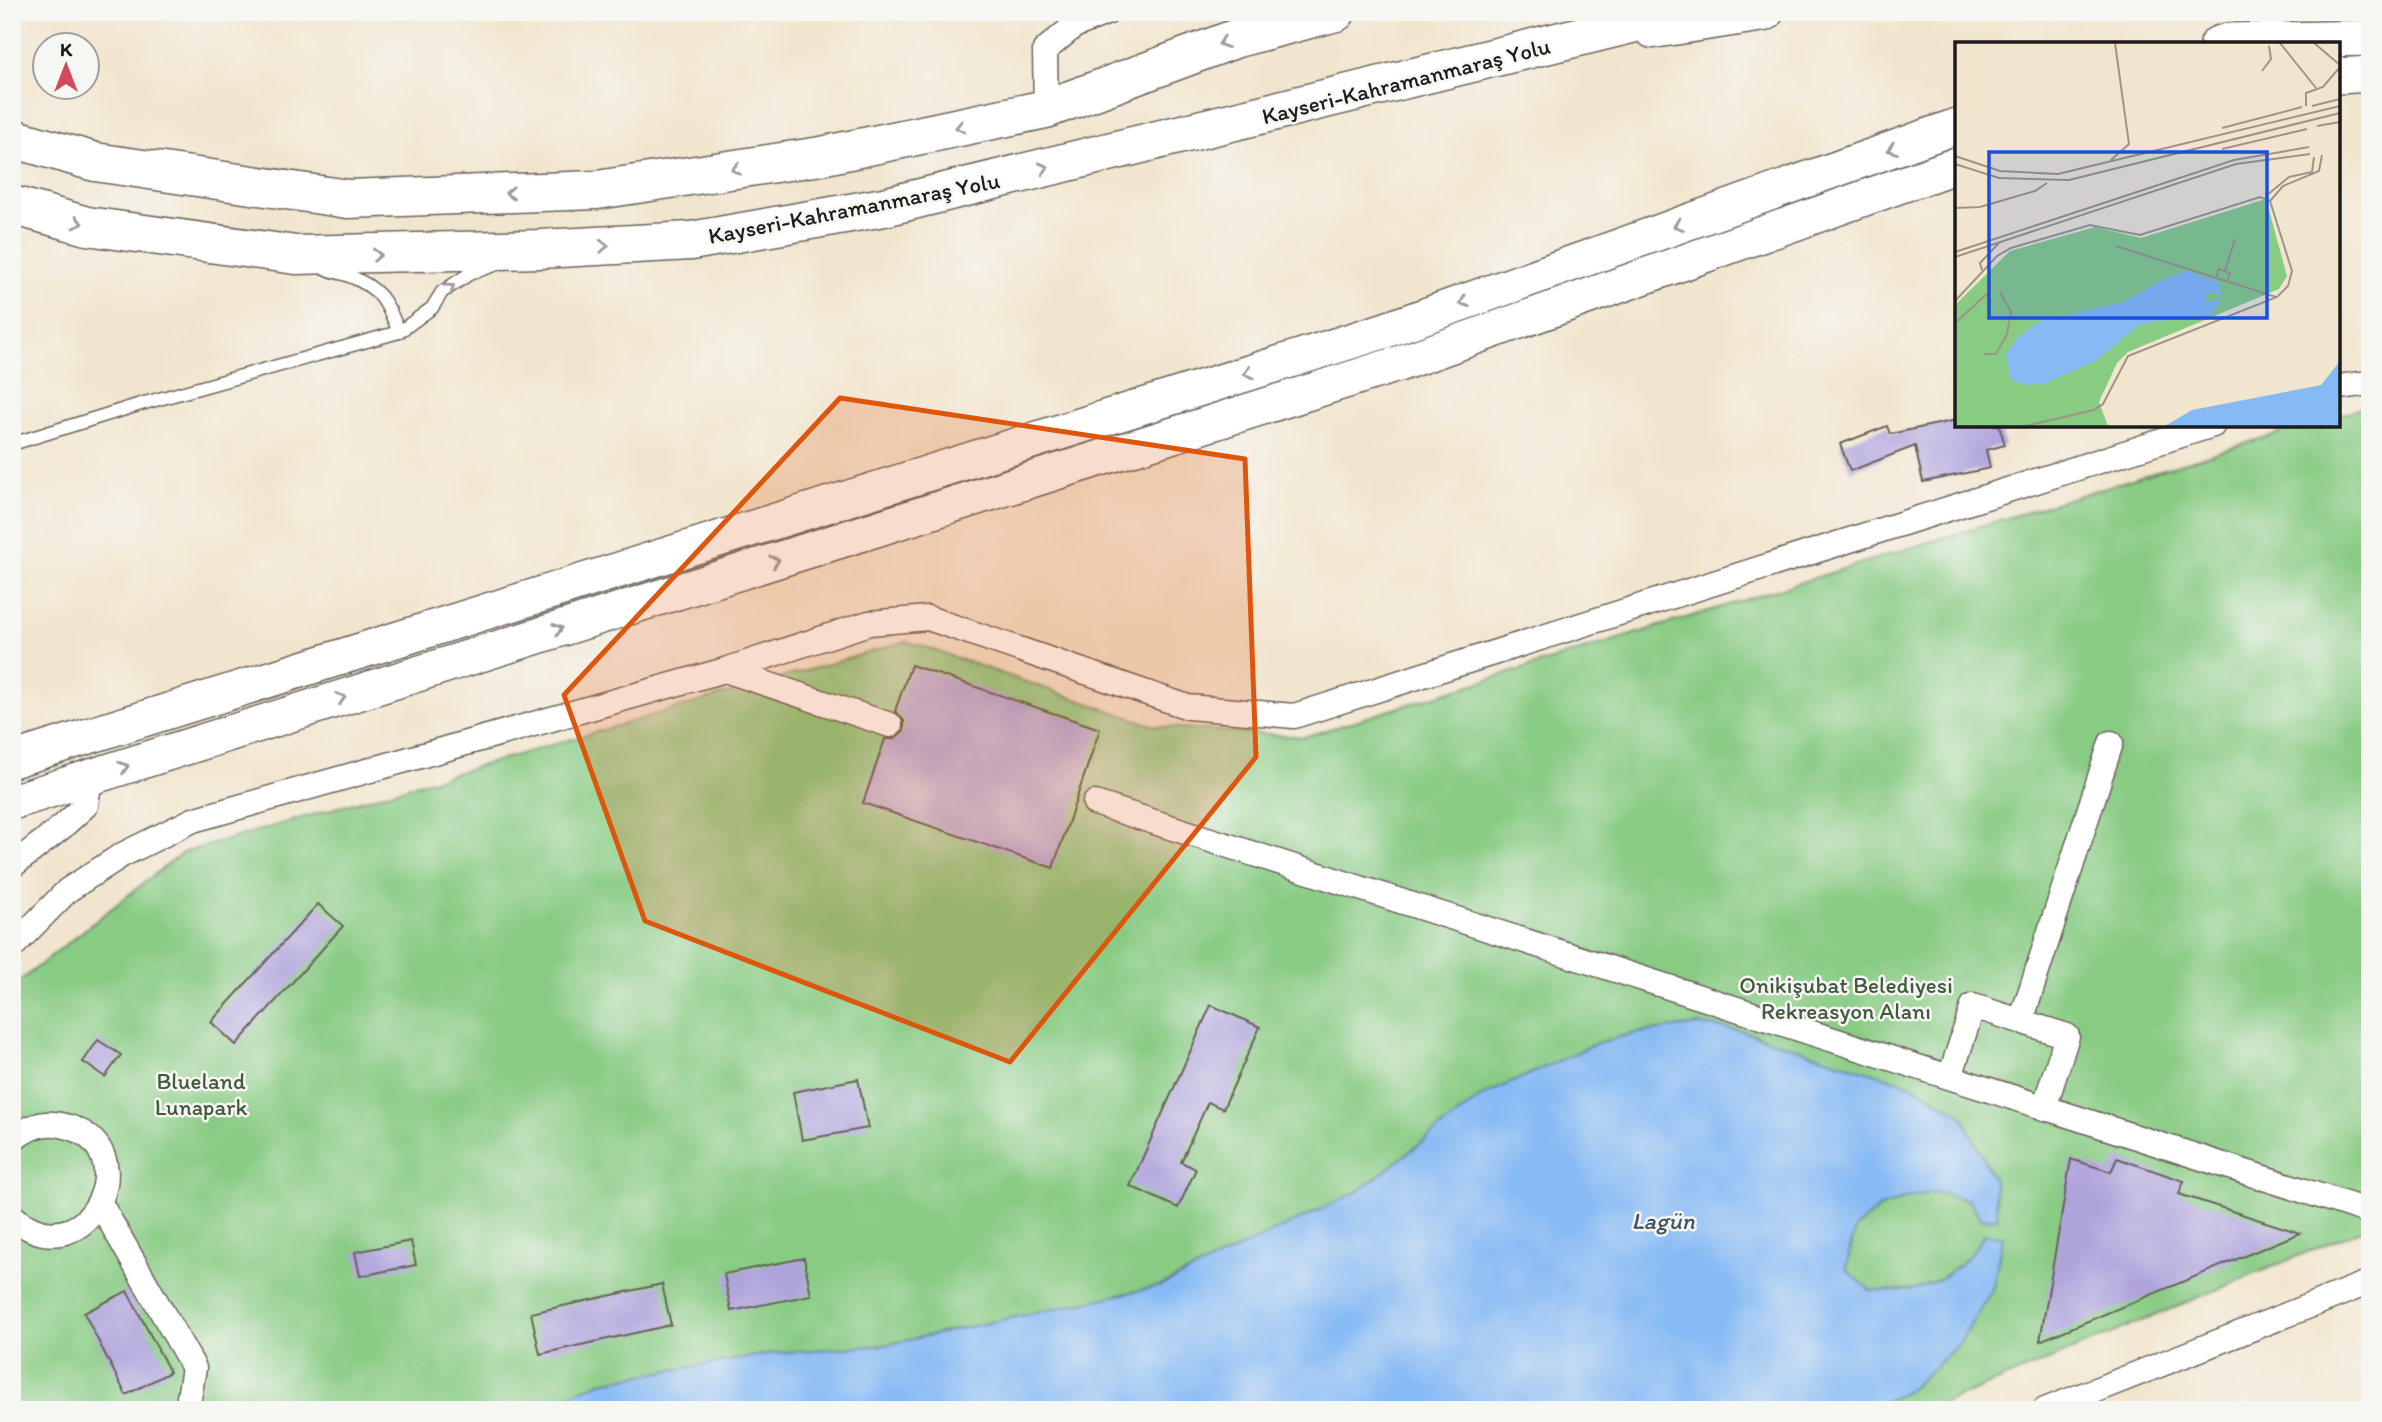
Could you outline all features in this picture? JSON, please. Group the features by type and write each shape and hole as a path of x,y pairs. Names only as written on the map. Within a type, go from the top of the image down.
{"highway":[{"path":"12,138 95,162 348,199 597,190 821,156 1046,109 1237,38 1336,12"},
{"name":"Kayseri-Kahramanmaraş Yolu","path":"12,205 87,226 296,255 540,249 691,241 884,207 1572,41 1680,12"},
{"path":"1572,41 1764,12"}],"street":[{"path":"1046,109 1045,50 1074,26 1108,12"},
{"path":"2225,42 2370,38"},
{"path":"2340,76 2370,74"},
{"path":"12,760 1383,331 1955,127"},
{"path":"12,802 1398,364 1955,165"},
{"path":"2340,387 2370,383"},
{"path":"12,947 68,890 122,855 193,820 725,670 869,623 928,618 1188,707 1294,716 2207,427"},
{"path":"725,670 890,725"},
{"path":"2021,1021 2110,743"},
{"path":"12,866 86,805 90,777"},
{"path":"1095,803 2370,1212"},
{"path":"1950,1077 1973,1006 2067,1035 2045,1108"},
{"path":"12,1141 36,1126 54,1123 72,1127 87,1136 99,1151 106,1168 106,1186 100,1203 89,1218 74,1228 56,1233 38,1231 12,1216"},
{"path":"100,1203 194,1368 187,1410"},
{"path":"2045,1410 2370,1282"}],"lane":[{"path":"12,444 141,404 399,332 432,308 442,292 469,274 540,249"},
{"path":"296,255 375,289 384,298 399,332"}],"highlighted area":[{"path":"840,398 1245,459 1256,757 1010,1062 645,921 564,695"}],"green space":[{"name":"Onikişubat Belediyesi Rekreasyon Alanı","path":"2370,405 2370,1226 1928,1410 12,1410 12,987 182,853 907,641 1155,726 1304,737 2299,427 2340,427 2340,414"}],"water":[{"name":"Lagün","path":"1699,1025 1739,1030 1912,1085 1962,1115 1994,1180 1998,1218 1982,1219 1968,1200 1934,1192 1878,1208 1855,1229 1846,1269 1870,1290 1908,1290 1930,1284 1957,1267 1985,1234 2003,1236 1992,1290 1959,1344 1910,1389 1869,1410 534,1410 601,1382 774,1353 885,1345 1160,1286 1357,1192 1482,1096 1597,1043 1636,1033"}],"building":[{"path":"1955,420 1955,427 2000,427 2005,445 1986,450 1990,468 1923,482 1915,446 1850,471 1840,444 1887,426 1890,434"},
{"path":"911,665 1100,729 1053,868 863,803 885,739 894,739 904,730 904,721 895,711"},
{"path":"318,904 343,926 236,1045 211,1022"},
{"path":"1211,1005 1260,1027 1223,1109 1208,1102 1181,1162 1196,1169 1178,1208 1130,1186"},
{"path":"98,1040 121,1055 105,1077 83,1062"},
{"path":"858,1079 868,1128 802,1140 793,1092"},
{"path":"2117,1158 2184,1181 2179,1194 2300,1233 2040,1341 2071,1159 2111,1172"},
{"path":"411,1241 416,1265 360,1276 355,1252"},
{"path":"804,1258 811,1295 731,1311 724,1274"},
{"path":"662,1284 671,1325 540,1354 531,1313"},
{"path":"127,1291 170,1372 126,1395 84,1313"}],"park label":[{"name":"Blueland Lunapark","path":"201,1094"}]}
